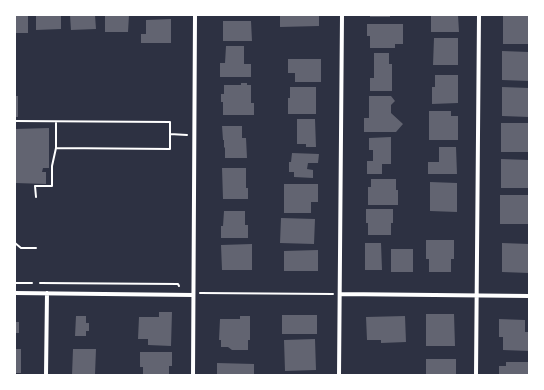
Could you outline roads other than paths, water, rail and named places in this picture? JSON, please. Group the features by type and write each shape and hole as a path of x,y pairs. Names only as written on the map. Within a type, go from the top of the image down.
{"street":[{"path":"193,375 195,15"},
{"path":"340,375 342,15"},
{"path":"476,375 480,15"},
{"path":"15,293 193,295"},
{"path":"46,375 47,293"},
{"path":"340,294 529,296"}]}
